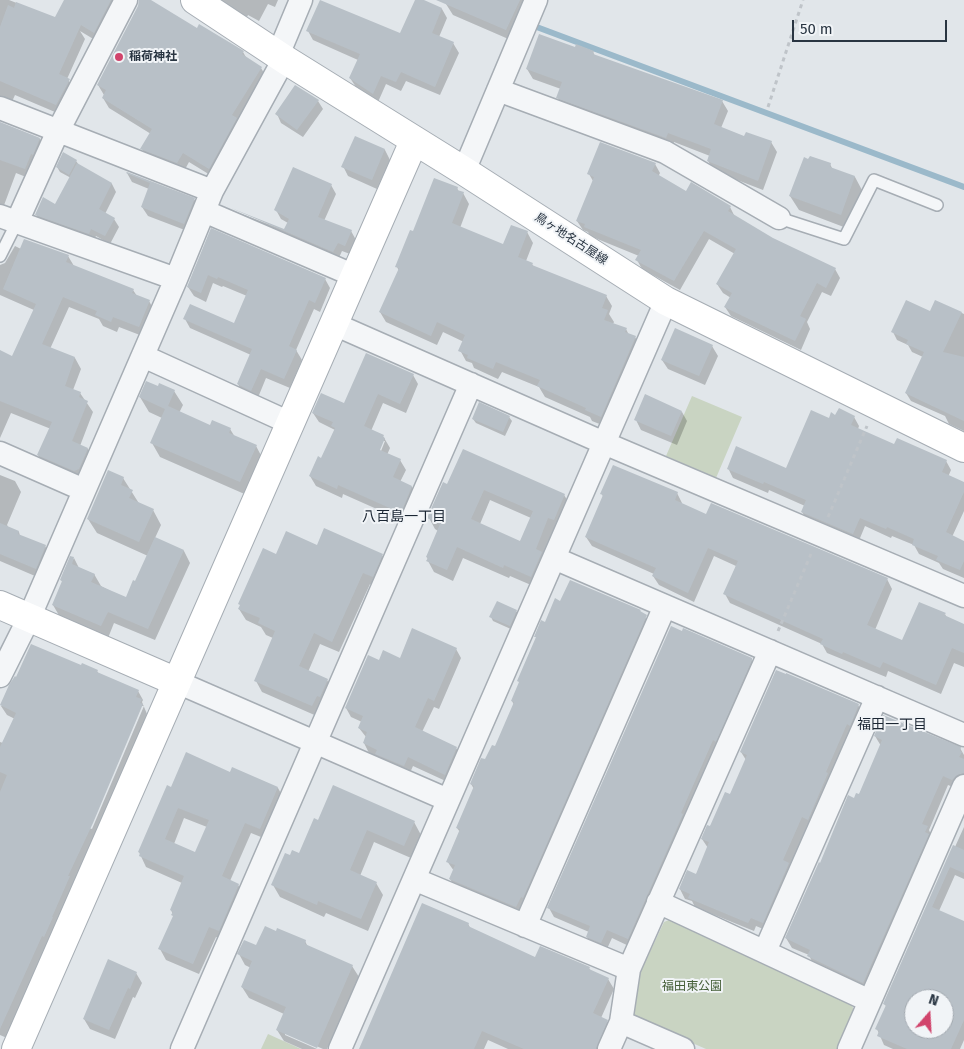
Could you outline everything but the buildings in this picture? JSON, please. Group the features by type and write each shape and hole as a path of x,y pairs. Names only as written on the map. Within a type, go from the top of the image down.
{"street":[{"path":"126,0 58,131 8,219 176,279"},
{"name":"鳥ヶ地名古屋線","path":"195,0 281,57 464,171 666,301 964,448"},
{"path":"0,676 29,618 208,201 281,57 301,0"},
{"path":"464,171 536,0"},
{"path":"498,90 665,152 779,218"},
{"path":"0,108 58,131 208,201 355,276"},
{"path":"16,1049 414,141"},
{"path":"340,1049 666,301"},
{"path":"334,324 604,443 964,596"},
{"path":"143,356 290,423"},
{"path":"182,1049 471,384"},
{"path":"0,453 84,490"},
{"path":"554,558 964,735"},
{"path":"0,606 448,800"},
{"path":"525,926 665,606"},
{"path":"609,1049 621,1022 629,969 770,651"},
{"path":"764,952 876,697"},
{"path":"850,1049 964,786"},
{"path":"414,879 629,969"},
{"path":"658,902 870,1001"},
{"path":"621,1022 683,1049"}],"lane":[{"path":"779,218 844,240 874,180 937,205"},
{"path":"0,256 8,219"}],"path":[{"path":"768,107 803,0"}],"green space":[{"path":"692,396 742,417 716,478 666,456"},
{"name":"福田東公園","path":"669,920 852,1005 854,1011 837,1049 706,1049 635,1018 630,1009 638,977 664,922"},
{"path":"268,1034 301,1049 261,1049"}],"waterway":[{"path":"535,22 534,26 964,187"}],"place":[{"name":"稲荷神社","path":"119,57"}],"district":[{"name":"八百島一丁目","path":"404,517"},
{"name":"福田一丁目","path":"892,725"}]}
